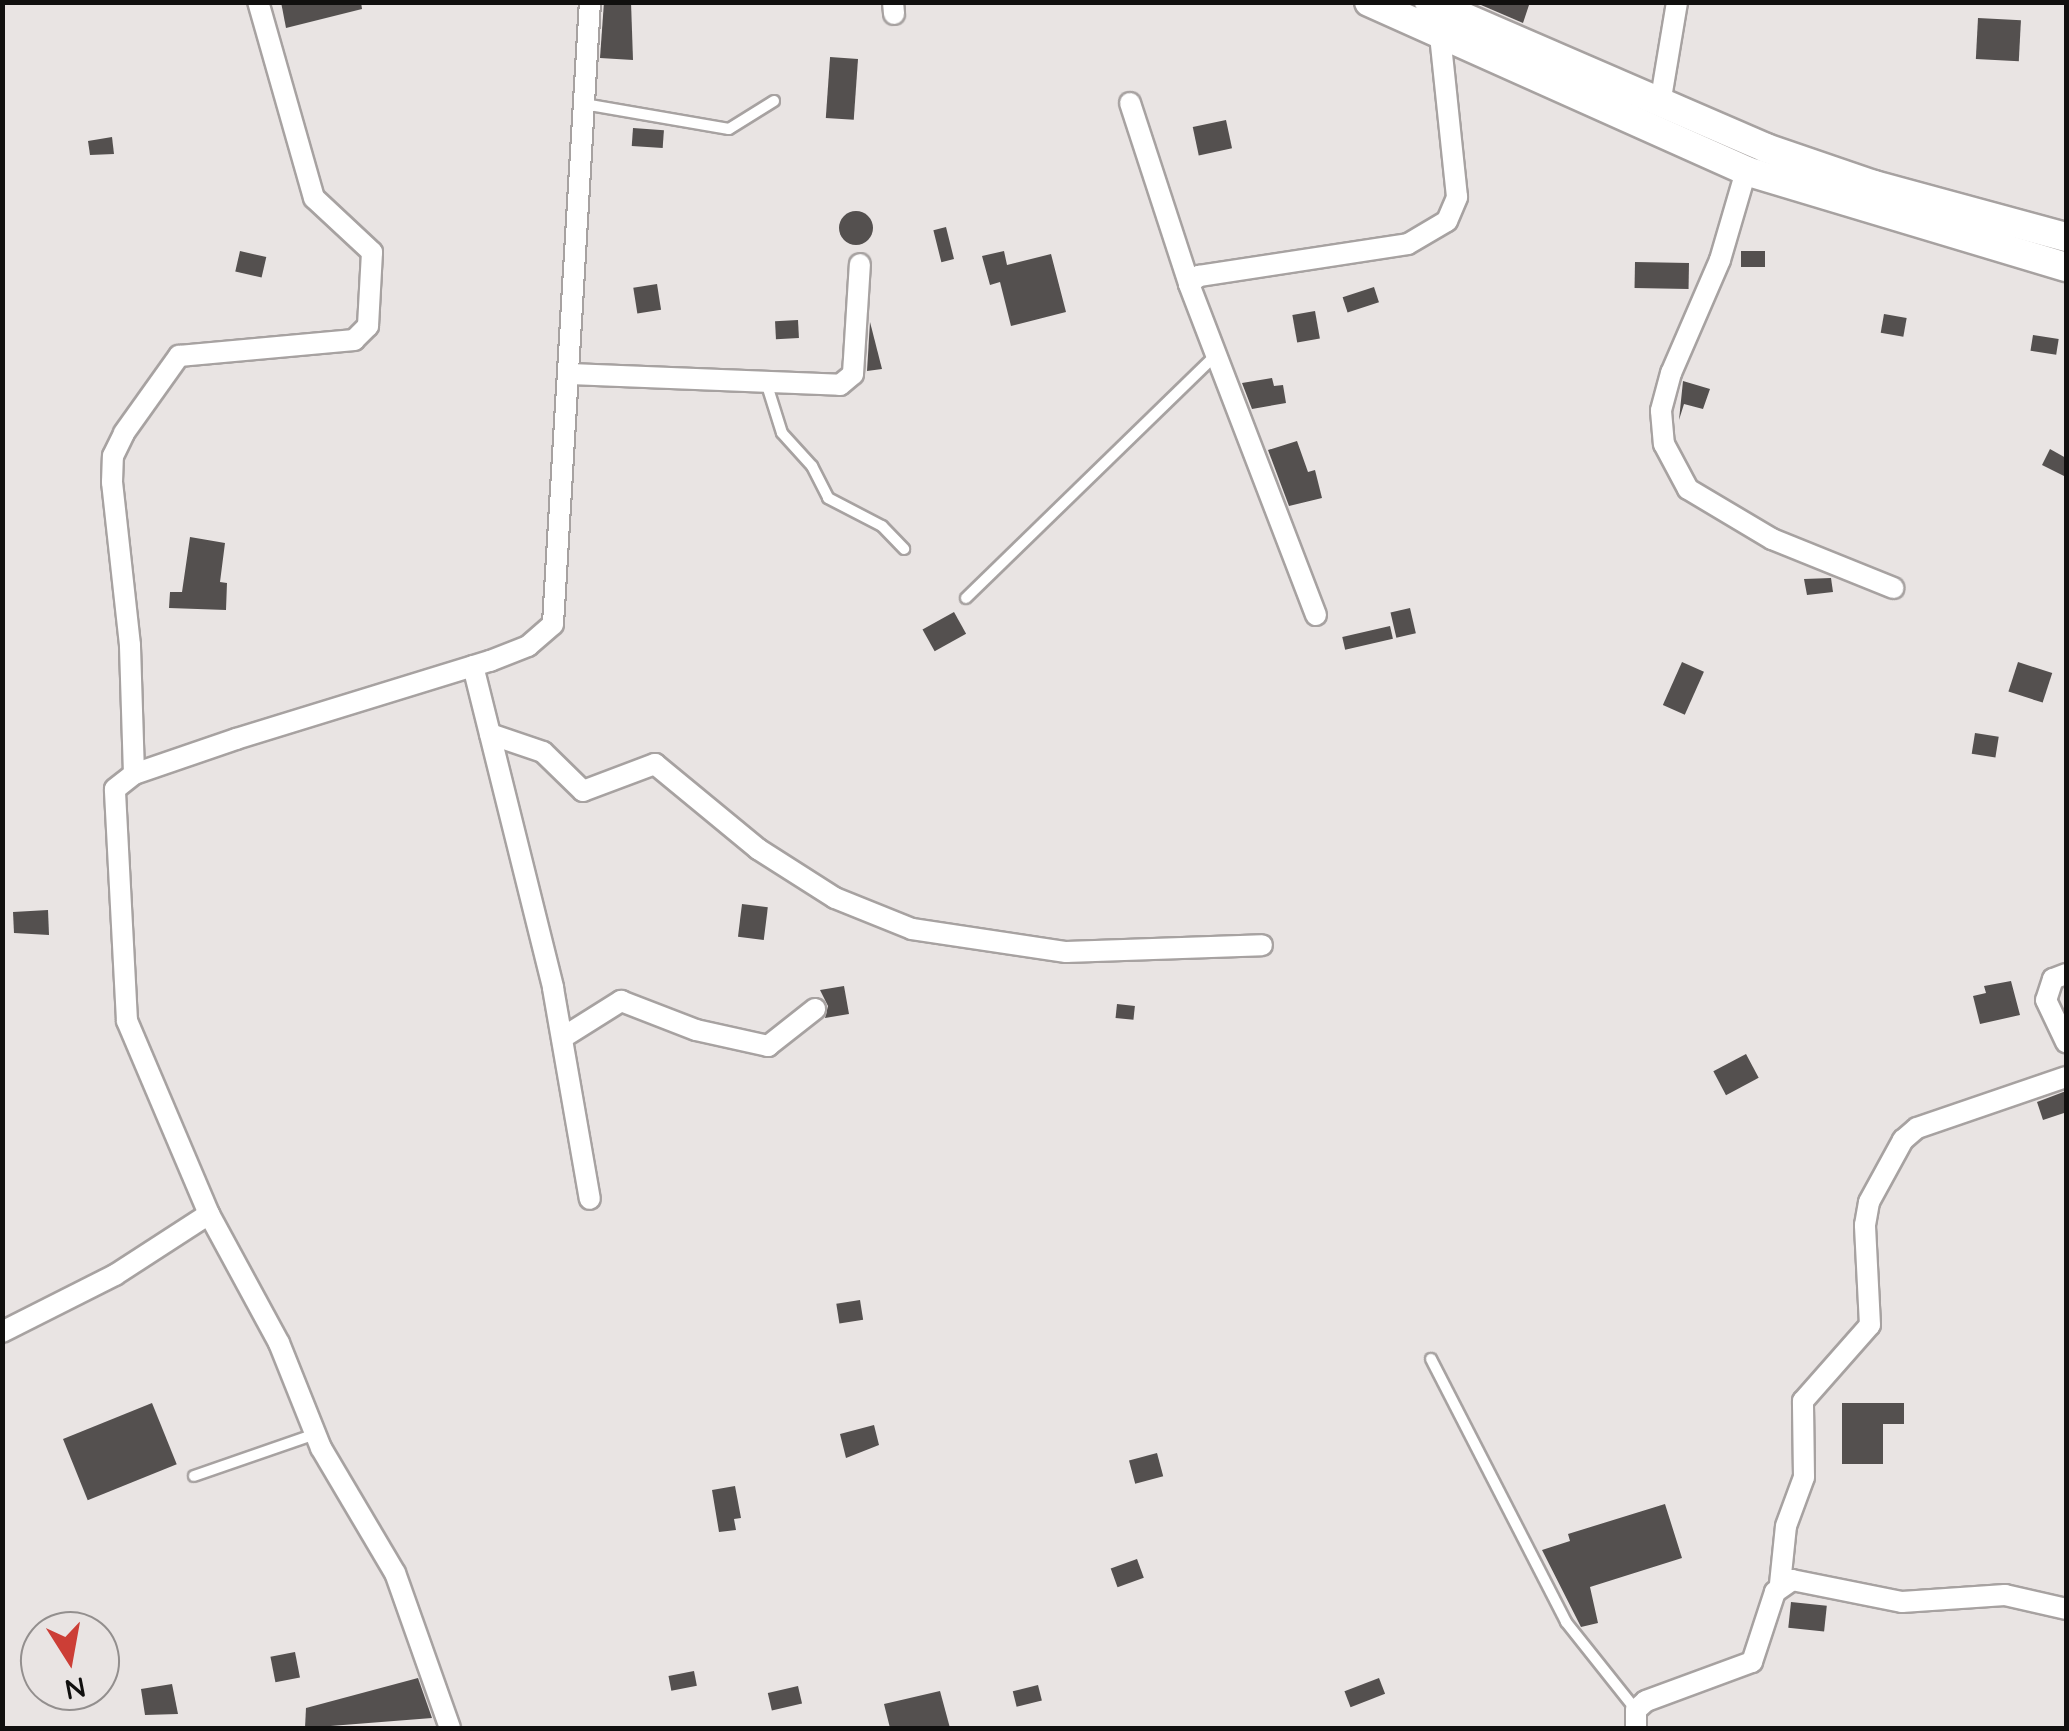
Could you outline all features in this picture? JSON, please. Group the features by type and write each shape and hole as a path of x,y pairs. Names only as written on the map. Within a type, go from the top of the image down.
{"main road":[{"path":"1369,2 1746,171 2066,267"},
{"path":"1430,3 1660,104 1874,185 2066,237"}],"street":[{"path":"134,774 130,645 112,482 124,434 179,356 354,340 368,326 372,252 314,198 258,2"},
{"path":"450,1728 395,1574 315,1434 279,1343 210,1214 127,1022 114,789 134,774 528,646 553,624 590,2"},
{"path":"1660,104 1677,2"},
{"path":"1189,284 1199,276 1408,244 1447,221 1457,196 1440,35"},
{"path":"1130,103 1189,284 1316,614"},
{"path":"1746,171 1720,260 1671,372 1661,412 1664,444 1688,489 1772,539 1894,588"},
{"path":"570,374 766,382 849,381 860,264"},
{"path":"473,666 562,1038 590,1199"},
{"path":"490,734 544,752 583,791 655,764 758,849 835,898 912,929 1066,952 1262,945"},
{"path":"2066,974 2053,979 2046,1000 2066,1042"},
{"path":"562,1038 621,1000 696,1030 768,1046 815,1009"},
{"path":"1636,1719 1752,1662 1780,1584 1786,1526 1804,1477 1802,1401 1870,1325 1865,1225 1869,1202 1903,1140 1917,1128 2066,1076"},
{"path":"2,1332 115,1276 210,1214"},
{"path":"1780,1584 1792,1580 1902,1602 2005,1595 2066,1609"}],"lane":[{"path":"584,104 730,129 774,101"},
{"path":"966,598 1216,355"},
{"path":"766,382 782,434 812,466 828,498 882,526 904,550"},
{"path":"1431,1359 1566,1622 1636,1719"},
{"path":"194,1476 315,1434"}],"building":[{"path":"281,2 361,2 362,9 286,28"},
{"path":"604,2 631,2 633,60 600,58"},
{"path":"1474,2 1530,2 1523,23"},
{"path":"1978,18 2021,20 2019,61 1976,59"},
{"path":"830,57 858,59 854,120 826,118"},
{"path":"1226,120 1232,148 1199,155 1193,127"},
{"path":"633,128 664,130 663,148 632,146"},
{"path":"112,137 114,154 90,155 88,141"},
{"path":"856,211 868,216 873,228 868,240 856,245 844,240 839,228 844,216"},
{"path":"946,227 954,259 941,262 933,230"},
{"path":"240,251 266,257 262,278 235,271"},
{"path":"1004,251 1007,265 1051,254 1066,312 1011,326 1000,282 990,285 982,256"},
{"path":"1741,251 1765,251 1765,267 1741,267"},
{"path":"1635,262 1689,263 1689,289 1635,288"},
{"path":"657,284 661,310 637,313 633,288"},
{"path":"1374,287 1379,302 1348,312 1343,297"},
{"path":"1315,311 1320,339 1297,343 1292,315"},
{"path":"1884,314 1907,318 1903,337 1881,333"},
{"path":"798,320 799,338 776,339 775,321"},
{"path":"870,322 882,369 867,371"},
{"path":"2033,335 2059,339 2056,355 2030,351"},
{"path":"1272,378 1274,386 1283,385 1286,403 1252,409 1242,383"},
{"path":"1683,381 1710,389 1703,409 1684,404 1679,420"},
{"path":"1297,441 1308,472 1315,470 1322,498 1289,506 1268,450"},
{"path":"2050,449 2066,458 2066,477 2042,465"},
{"path":"190,537 225,543 220,582 227,583 226,610 169,608 170,592 182,592"},
{"path":"1831,578 1833,592 1807,595 1804,579"},
{"path":"1410,608 1416,633 1396,638 1391,612"},
{"path":"954,612 966,634 935,651 923,629"},
{"path":"1390,626 1393,639 1345,650 1342,637"},
{"path":"1682,662 1704,672 1685,715 1663,705"},
{"path":"2018,662 2052,673 2043,703 2008,691"},
{"path":"1975,733 1999,737 1995,757 1972,754"},
{"path":"742,904 768,907 764,940 738,937"},
{"path":"48,910 49,935 14,933 13,912"},
{"path":"2011,981 2020,1015 1980,1024 1973,996 1986,993 1984,986"},
{"path":"844,986 849,1014 825,1018 828,1006 820,990"},
{"path":"1117,1004 1135,1006 1133,1020 1116,1018"},
{"path":"1746,1054 1759,1078 1726,1095 1713,1071"},
{"path":"2066,1091 2064,1113 2043,1120 2037,1102"},
{"path":"860,1300 863,1320 839,1324 836,1304"},
{"path":"152,1403 177,1464 88,1500 63,1439"},
{"path":"1842,1403 1904,1403 1904,1424 1883,1424 1883,1464 1842,1464"},
{"path":"874,1425 879,1445 846,1458 840,1434"},
{"path":"1157,1453 1163,1476 1135,1484 1129,1461"},
{"path":"735,1486 741,1518 734,1519 736,1530 719,1532 712,1490"},
{"path":"1665,1504 1682,1558 1590,1587 1598,1623 1581,1627 1542,1550 1570,1541 1568,1534"},
{"path":"1137,1559 1144,1578 1118,1587 1111,1569"},
{"path":"1791,1602 1827,1606 1824,1632 1788,1628"},
{"path":"295,1652 300,1678 275,1682 270,1657"},
{"path":"694,1671 697,1686 671,1691 668,1676"},
{"path":"418,1678 432,1718 305,1728 306,1708"},
{"path":"1379,1678 1385,1694 1351,1707 1344,1691"},
{"path":"172,1684 178,1714 145,1715 141,1689"},
{"path":"1038,1685 1042,1701 1017,1707 1013,1691"},
{"path":"798,1686 802,1704 772,1711 768,1693"},
{"path":"940,1691 950,1728 890,1728 884,1704"}]}
